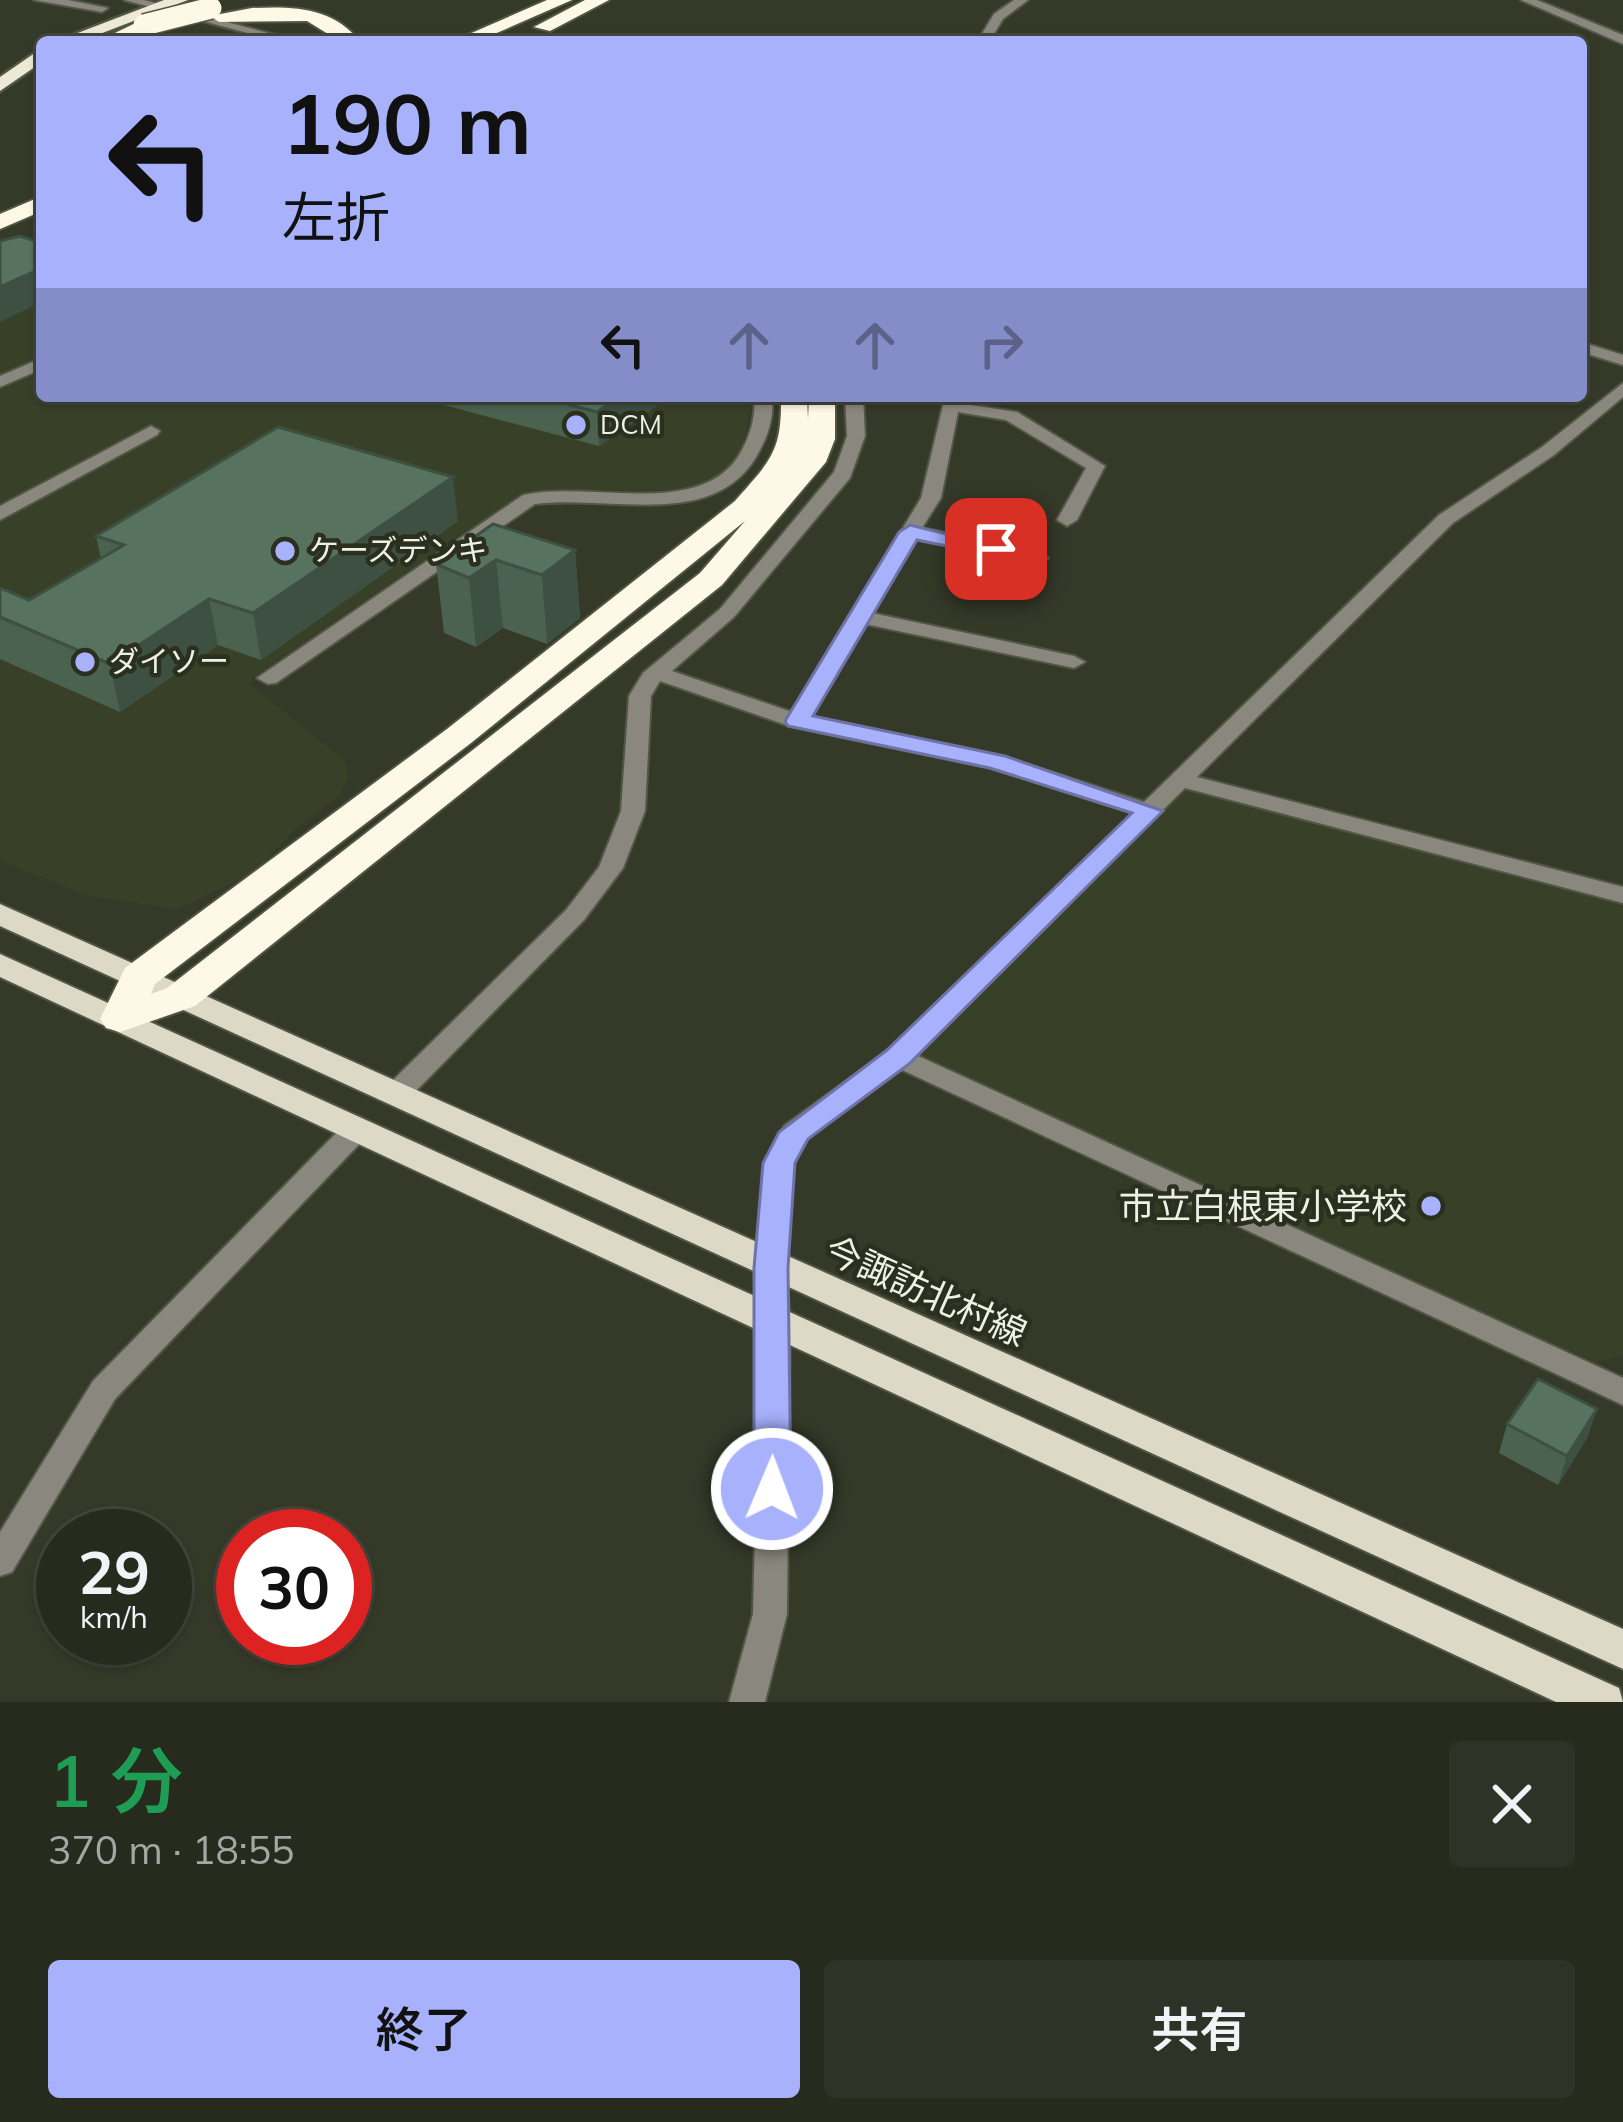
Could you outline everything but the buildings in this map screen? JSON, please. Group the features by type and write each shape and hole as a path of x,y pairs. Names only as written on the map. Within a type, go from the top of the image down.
{"highway":[{"path":"74,36 180,0"},
{"path":"215,12 267,0"},
{"path":"475,36 562,0"},
{"path":"493,36 580,0"},
{"path":"525,36 600,0"},
{"path":"113,36 148,11"},
{"path":"130,36 148,11"},
{"path":"79,36 148,11 309,18 341,28 347,36"},
{"path":"0,72 36,51"},
{"path":"0,86 36,53"},
{"path":"120,1019 139,977 459,736 745,507 786,460 795,438 794,402"},
{"path":"120,1019 181,997 711,579 812,463 821,439 822,402"}],"main road":[{"name":"今諏訪北村線","path":"0,914 771,1268 1623,1650"},
{"path":"0,964 1603,1702"}],"street":[{"path":"40,0 102,8"},
{"path":"987,36 998,17 1022,0"},
{"path":"1527,0 1623,40"},
{"path":"148,11 267,36"},
{"path":"1587,349 1623,360"},
{"path":"0,382 36,366"},
{"path":"747,1702 770,1614 775,1324 771,1268 779,1163 795,1132 898,1057 1446,519 1549,451 1623,388"},
{"path":"268,678 530,499 570,493 684,498 727,484 751,455 767,413 764,402"},
{"path":"395,1095 575,915 611,868 633,811 640,696 657,673 727,613 843,474 856,447 860,418 856,402"},
{"path":"797,721 931,498 950,405 1011,416 1096,466 1067,520"},
{"path":"0,514 151,431"},
{"path":"910,532 1038,558"},
{"path":"860,617 1074,662"},
{"path":"657,673 797,721 996,761 1150,811"},
{"path":"1181,780 1623,896"},
{"path":"898,1057 1623,1392"},
{"path":"0,1562 104,1390 357,1129"}],"shaded area":[{"path":"36,257 36,402 752,402 739,464 702,489 531,492 454,539 253,677 251,685 345,761 348,777 339,796 294,830 255,872 178,909 89,896 0,861 0,268"},
{"name":"市立白根東小学校","path":"1181,780 1623,895 1623,1356 1595,1362 898,1057"}],"place":[{"name":"DCM","path":"576,425"},
{"name":"ケーズデンキ","path":"285,551"},
{"name":"ダイソー","path":"85,662"},
{"name":"市立白根東小学校","path":"1431,1206"}],"route":[{"path":"772,1489 775,1324 771,1268 779,1163 795,1132 898,1057 1150,811 996,761 797,721 910,532 996,549"}]}
